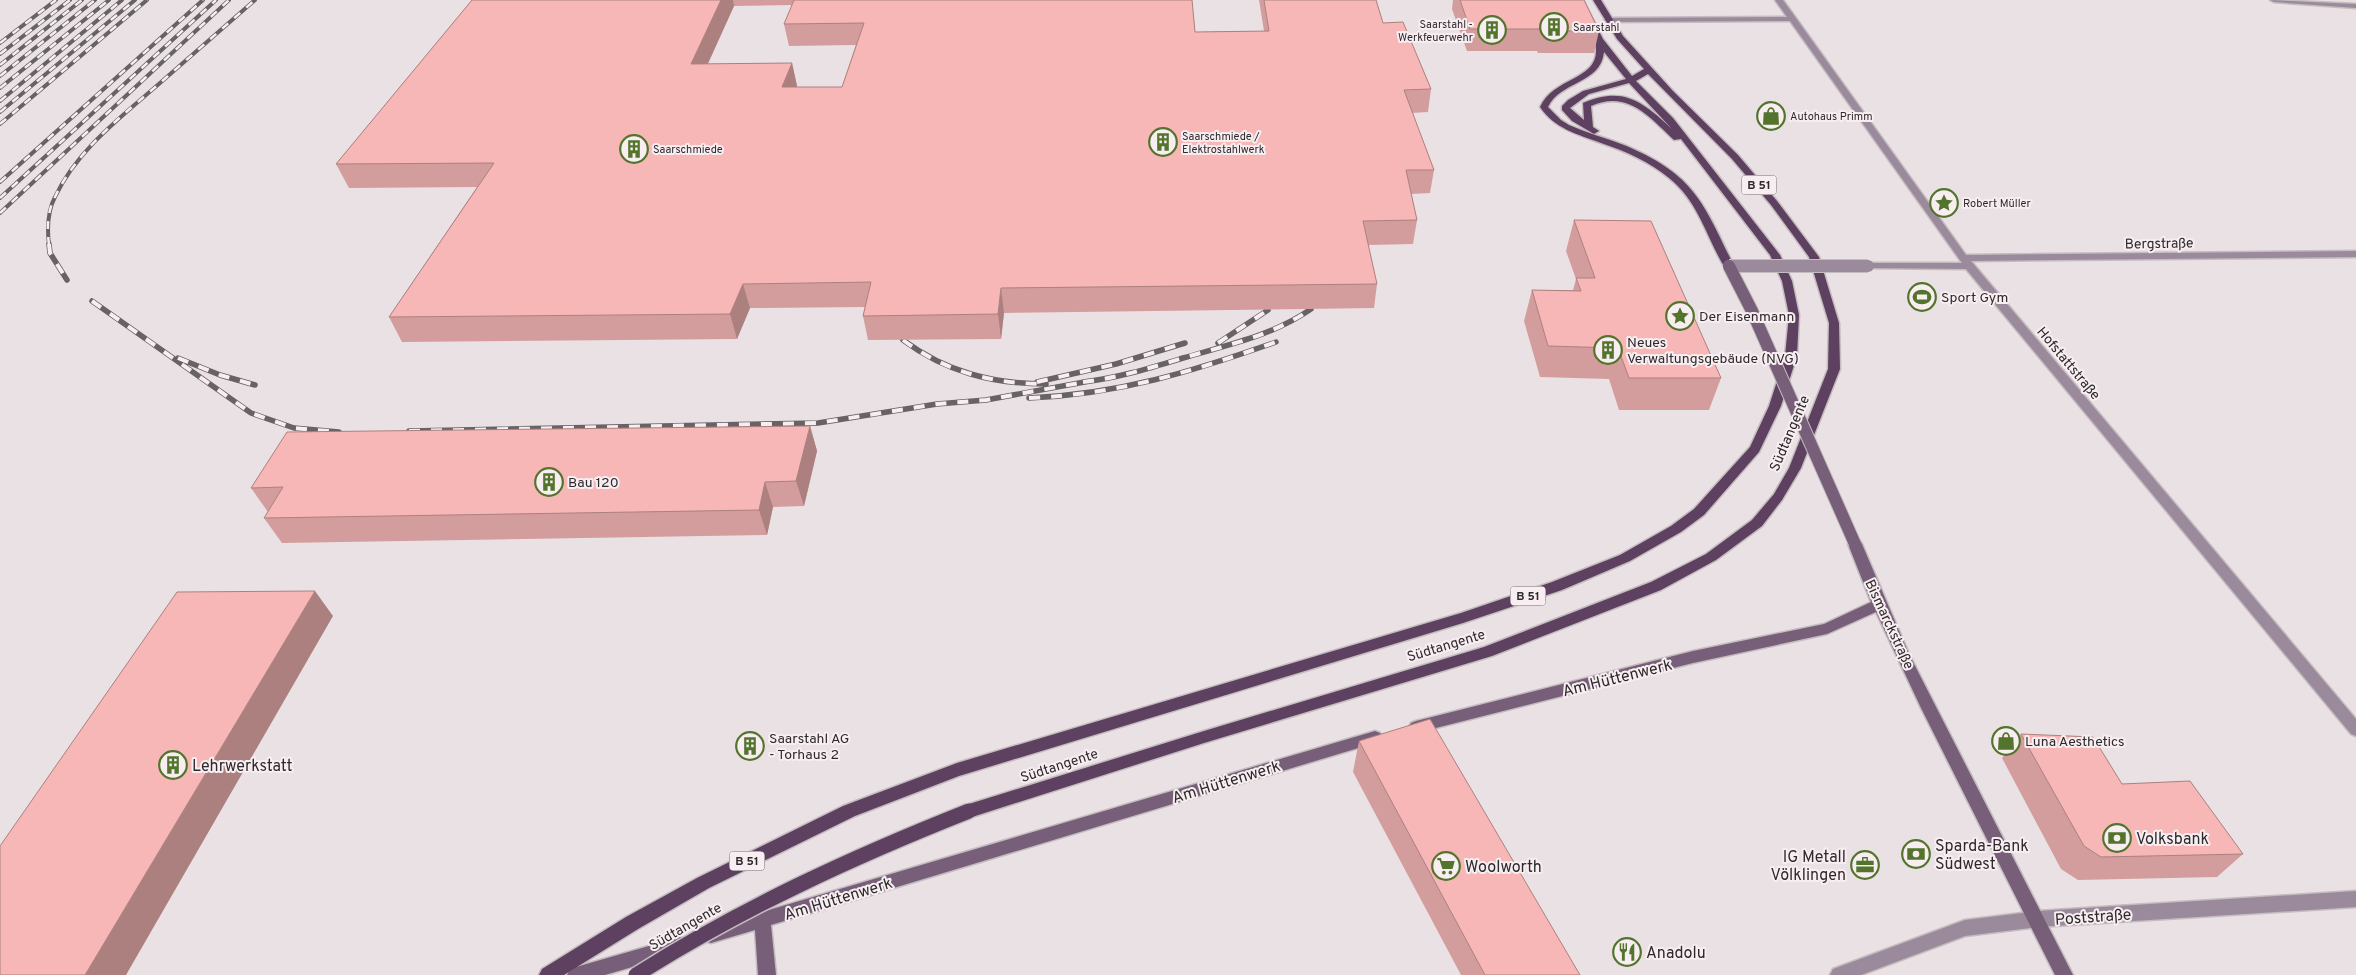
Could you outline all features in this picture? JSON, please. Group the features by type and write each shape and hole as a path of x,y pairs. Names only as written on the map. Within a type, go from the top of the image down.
{"main road":[{"name":"B 51","path":"1579,0 1600,40 1631,80"},
{"name":"B 51","path":"1597,0 1608,20 1648,70"},
{"path":"1600,40 1600,58 1597,65 1582,77 1550,94 1544,107 1551,118 1567,128 1612,143"},
{"path":"1648,70 1631,80 1580,95 1570,101 1565,108 1575,119 1612,143 1663,169 1686,188 1698,206 1729,266"},
{"name":"Südtangente","path":"636,975 723,923 793,888 880,847 969,811 1194,740 1487,652 1656,586 1711,557 1757,523 1778,497 1796,468 1816,420 1834,369 1834,323 1814,256 1735,157 1648,70"},
{"name":"Südtangente","path":"548,975 632,923 711,879 849,811 957,770 1463,618 1558,586 1625,558 1676,529 1699,512 1755,449 1775,406 1792,356 1794,315 1787,281 1775,255 1704,163 1641,88 1631,80"},
{"path":"1589,128 1586,106 1597,99 1608,96 1625,98 1636,102 1704,163"},
{"name":"Bismarckstraße","path":"1729,266 1752,311 1855,544 1879,604 2038,919 2064,975"},
{"name":"Am Hüttenwerk","path":"1405,730 1693,657 1827,629 1879,604"},
{"name":"Am Hüttenwerk","path":"576,975 1386,734"},
{"path":"762,920 767,975"}],"street":[{"name":"Hofstattstraße","path":"1779,0 1966,262 2356,730"},
{"path":"2274,0 2356,6"},
{"path":"1608,20 1793,19"},
{"name":"Bergstraße","path":"1729,266 1868,266 1966,262 2356,254"},
{"name":"Poststraße","path":"1839,975 1965,928 2038,919 2356,899"}],"building":[{"path":"472,0 721,0 691,64 792,63 782,87 842,87 864,23 784,24 794,0 1192,0 1195,32 1269,31 1264,0 1376,0 1383,23 1403,22 1431,89 1404,90 1434,170 1406,170 1417,220 1363,221 1377,284 1001,288 998,314 863,316 871,282 743,284 730,314 389,317 494,163 336,164"},
{"path":"1460,0 1584,0 1599,31 1470,29"},
{"name":"Neues Verwaltungsgebäude (NVG)","path":"1574,220 1651,221 1721,378 1629,378 1618,348 1548,346 1532,290 1581,291 1576,278 1595,278"},
{"name":"Bau 120","path":"810,426 796,481 765,482 759,510 264,518 283,487 251,488 287,432"},
{"name":"Lehrwerkstatt","path":"315,591 85,975 0,975 0,846 177,592"},
{"name":"Woolworth","path":"1430,719 1580,975 1485,975 1359,741"},
{"path":"2021,734 2093,737 2122,784 2190,781 2243,854 2101,857 2084,846"}],"railway":[{"path":"0,43 56,0"},
{"path":"0,54 70,0"},
{"path":"0,65 82,0"},
{"path":"0,76 95,0"},
{"path":"0,88 109,0"},
{"path":"0,101 122,0"},
{"path":"0,112 135,0"},
{"path":"0,124 147,0"},
{"path":"0,182 203,0"},
{"path":"0,198 216,0"},
{"path":"0,213 229,0"},
{"path":"49,245 48,220 50,208 64,180 75,164 116,121 255,0"},
{"path":"49,244 50,253 67,280"},
{"path":"92,301 251,413 294,428 339,432"},
{"path":"1083,382 1134,372 1249,339 1281,326 1311,309"},
{"path":"1218,343 1268,310"},
{"path":"903,340 936,360 971,374 1007,382 1046,384"},
{"path":"1029,398 1094,392 1155,380 1276,342"},
{"path":"1037,382 1116,364 1185,343"},
{"path":"178,358 220,375 255,385"},
{"path":"409,431 818,423 937,404 986,400 1090,381"}],"place":[{"name":"Saarstahl","path":"1554,27"},
{"name":"Saarstahl - Werkfeuerwehr","path":"1492,30"},
{"name":"Autohaus Primm","path":"1771,116"},
{"name":"Saarschmiede / Elektrostahlwerk","path":"1163,142"},
{"name":"Saarschmiede","path":"634,149"},
{"name":"Robert Müller","path":"1944,203"},
{"name":"Sport Gym","path":"1922,297"},
{"name":"Der Eisenmann","path":"1680,316"},
{"name":"Neues Verwaltungsgebäude (NVG)","path":"1608,350"},
{"name":"Bau 120","path":"549,482"},
{"name":"Luna Aesthetics","path":"2006,741"},
{"name":"Saarstahl AG - Torhaus 2","path":"750,746"},
{"name":"Lehrwerkstatt","path":"173,765"},
{"name":"Volksbank","path":"2117,838"},
{"name":"Sparda-Bank Südwest","path":"1916,854"},
{"name":"IG Metall Völklingen","path":"1865,865"},
{"name":"Woolworth","path":"1446,866"},
{"name":"Anadolu","path":"1627,952"}]}
